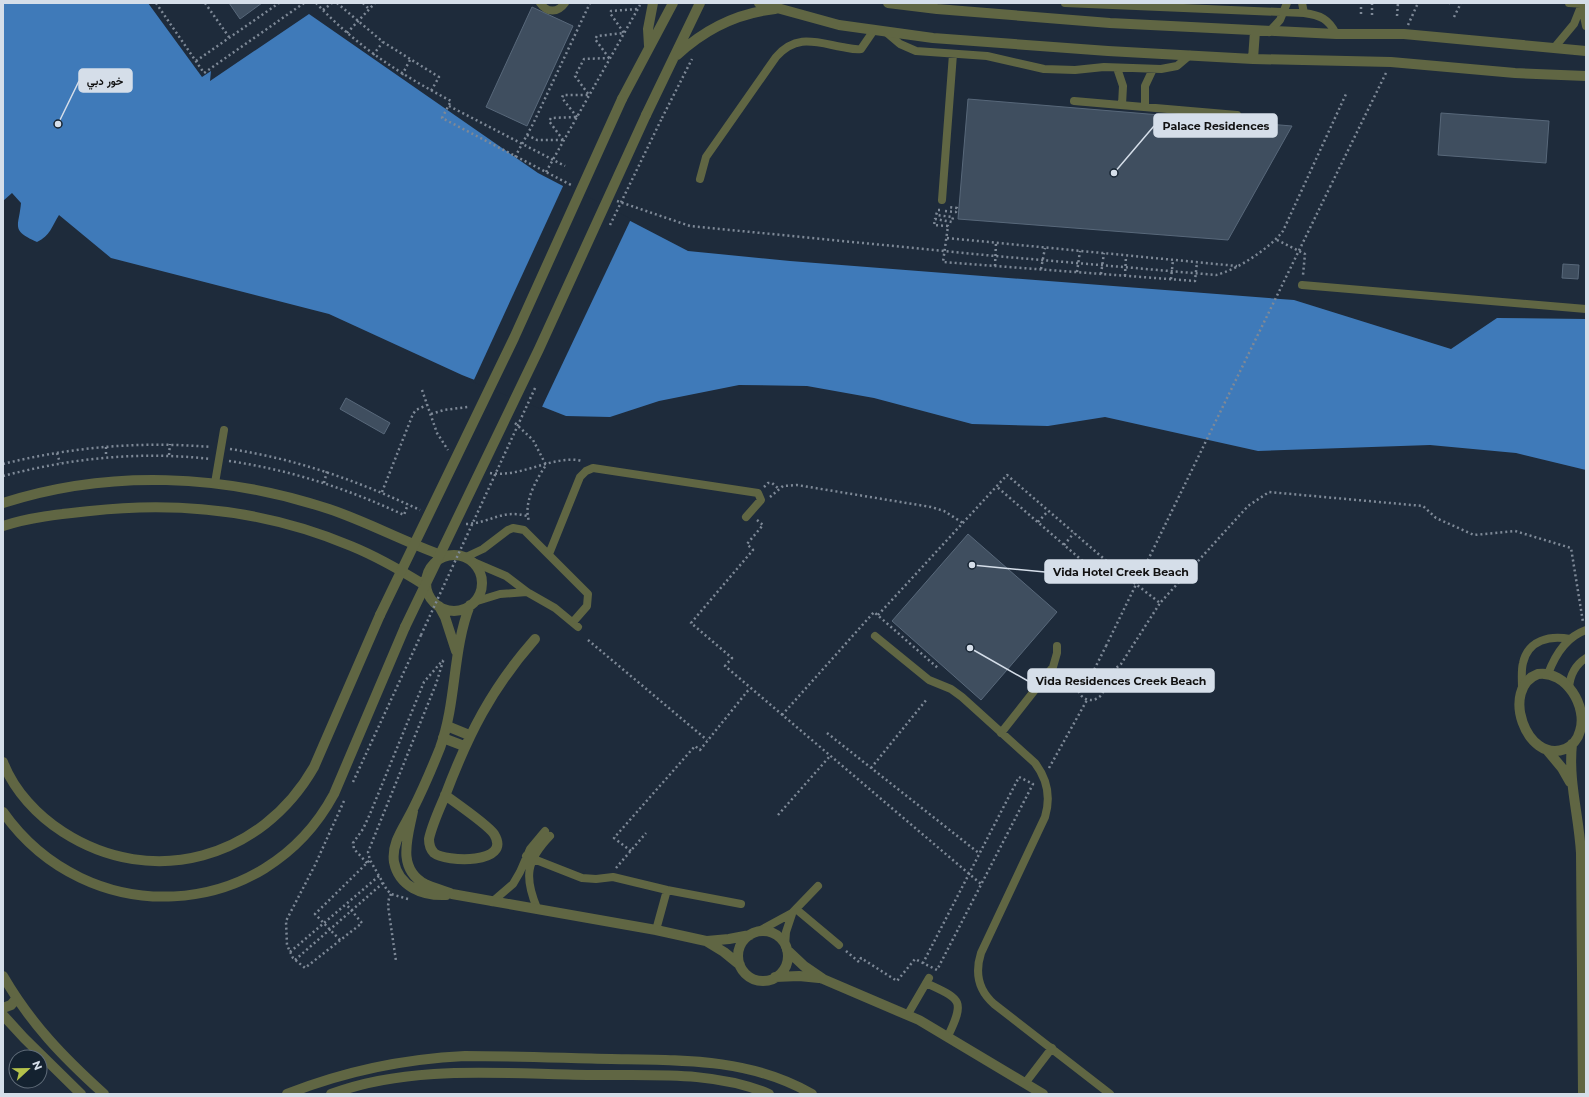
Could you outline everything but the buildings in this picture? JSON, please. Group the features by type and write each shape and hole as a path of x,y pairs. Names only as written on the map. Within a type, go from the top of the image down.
{"street":[{"path":"649,47 648,28 653,3"},
{"path":"3,762 23,796 45,818 70,837 101,851 133,859 166,861 198,857 228,847 267,824 279,814 299,791 314,767 380,615 514,338 622,99 673,3"},
{"path":"3,812 23,837 49,860 79,878 113,890 148,897 166,897 203,893 239,882 270,866 284,855 302,839 321,817 334,794 405,627 539,349 646,115 700,3"},
{"path":"758,3 781,8 808,18 874,30 957,39 1253,59 1391,62 1515,74 1586,76"},
{"path":"888,3 937,9 1110,23 1255,30 1269,32 1404,34 1586,50"},
{"path":"673,59 687,46 715,27 748,14 781,8"},
{"path":"1253,59 1255,30"},
{"path":"3,503 44,492 96,483 147,480 214,483 269,492 330,509 444,556"},
{"path":"3,526 76,512 128,508 181,507 229,512 285,523 352,546 390,564 426,586"},
{"path":"472,604 454,611 439,606 433,601 426,586 427,574 433,563 444,556 455,555 469,559 477,567 481,576 482,585 479,594 472,604 462,629 457,653 454,691 447,726 413,811 403,827 395,847 394,855 396,870 405,883 418,891 434,894 452,894 492,902 537,908 656,930 706,941 729,939 765,931 777,936 786,948 804,966 823,979 908,1014 1026,1082 1043,1094"},
{"path":"439,606 450,629 457,653"},
{"path":"445,795 494,834 496,844 495,850 488,856 480,858 439,856 431,849 429,839 430,834 445,795 464,746 469,735 499,685 535,639"},
{"path":"1547,750 1560,750 1572,744 1580,733 1582,720 1577,703 1569,688 1559,678 1548,674 1533,676 1522,688 1519,704 1522,721 1535,742 1547,750 1562,768 1573,788"},
{"path":"447,726 469,735"},
{"path":"443,738 464,746"},
{"path":"1572,744 1570,766 1580,828 1581,853 1583,1094"},
{"path":"740,965 738,952 745,939 755,933"},
{"path":"706,941 724,952 755,980 769,980 780,974 787,963 786,948"},
{"path":"3,976 16,999 55,1048 104,1094"},
{"path":"775,977 799,976 823,979"},
{"path":"3,1008 10,1005 16,999"},
{"path":"3,1015 24,1038 81,1094"},
{"path":"287,1094 343,1074 374,1066 432,1058 473,1056 716,1062 762,1072 785,1080 812,1094"},
{"path":"331,1094 367,1084 400,1078 467,1074 693,1078 739,1084 769,1094"}],"lane":[{"path":"540,3 548,10 553,11 558,10 565,3"},
{"path":"1065,3 1304,13 1318,15 1324,18 1336,34"},
{"path":"1269,32 1284,13 1287,3"},
{"path":"1302,3 1304,13"},
{"path":"1569,3 1584,4"},
{"path":"1584,4 1586,26"},
{"path":"1554,48 1574,24 1584,4"},
{"path":"700,179 706,157 776,57 784,48 794,42 807,41 861,49 874,30"},
{"path":"887,32 900,44 916,51 1000,58 1044,69 1075,70 1104,67 1165,69 1177,66 1190,55"},
{"path":"942,200 953,54"},
{"path":"1116,68 1123,86 1122,105"},
{"path":"1145,107 1145,86 1153,69"},
{"path":"1074,101 1237,114"},
{"path":"1302,285 1586,309"},
{"path":"214,483 224,430"},
{"path":"549,554 580,477 586,471 593,468 758,493 760,500 746,517"},
{"path":"519,528 524,530 549,554 588,594 587,606 576,624 555,608 527,592 506,576 469,559 508,530 519,528"},
{"path":"472,604 500,594 527,592"},
{"path":"1548,674 1556,655 1570,639 1585,630"},
{"path":"875,636 929,680 957,693 1035,763 1044,777 1049,801 1046,817 981,952 977,968 980,984 988,998 1110,1094"},
{"path":"1522,688 1523,663 1527,651 1536,642 1549,638 1560,637 1570,639"},
{"path":"1001,733 1053,667 1058,653 1057,646"},
{"path":"1569,688 1569,681 1574,669 1586,658"},
{"path":"537,908 528,885 530,858 534,842 548,833"},
{"path":"530,858 582,878 596,880 608,877 619,878 667,890 741,904"},
{"path":"492,902 512,884 530,858"},
{"path":"755,933 794,911 818,886"},
{"path":"656,930 667,890"},
{"path":"794,911 839,945"},
{"path":"786,948 786,932 794,911"},
{"path":"908,1014 927,981 951,995 956,1002 958,1016 948,1036"},
{"path":"1026,1082 1052,1048"}],"path":[{"path":"162,3 157,4 204,73 304,3"},
{"path":"205,3 229,37"},
{"path":"196,60 279,3"},
{"path":"323,10 332,3"},
{"path":"338,3 383,42 439,77 432,91"},
{"path":"363,3 369,9"},
{"path":"347,33 374,3"},
{"path":"515,157 587,14 590,3"},
{"path":"1361,3 1361,14"},
{"path":"1372,3 1372,14"},
{"path":"1397,16 1398,3"},
{"path":"1404,34 1418,3"},
{"path":"1454,17 1461,3"},
{"path":"546,172 640,5"},
{"path":"624,33 610,13 611,11 637,9"},
{"path":"609,58 595,39 597,36 624,33"},
{"path":"373,55 383,42"},
{"path":"606,232 684,71 696,53"},
{"path":"589,95 575,76 584,59 609,58"},
{"path":"402,75 410,60"},
{"path":"1092,674 1391,62"},
{"path":"945,251 1216,275 1238,266 1277,240 1283,231 1346,94"},
{"path":"577,116 562,98 563,95 589,95"},
{"path":"449,106 565,166"},
{"path":"564,140 549,121 551,118 577,116"},
{"path":"527,135 537,140 564,140"},
{"path":"942,200 942,205 957,208 956,212 938,210 936,215 953,217 952,222 935,219 934,224 948,226 943,262 1195,281 1197,262"},
{"path":"947,238 1238,266"},
{"path":"1277,240 1305,254 1302,285"},
{"path":"995,266 996,243"},
{"path":"1041,269 1045,248"},
{"path":"1077,272 1080,251"},
{"path":"1101,274 1104,253"},
{"path":"1124,276 1126,256"},
{"path":"1171,280 1173,260"},
{"path":"350,789 537,383"},
{"path":"382,492 413,414 416,410 428,405"},
{"path":"3,464 57,453 106,446 170,444 221,447 275,457 327,471 382,492 421,510"},
{"path":"169,456 170,444"},
{"path":"106,446 106,457"},
{"path":"57,453 60,463"},
{"path":"534,539 527,516 534,485 546,465"},
{"path":"324,483 327,471"},
{"path":"878,615 1007,475 1110,564 1160,603"},
{"path":"758,493 770,482 779,489"},
{"path":"768,500 779,489 787,485 797,485 931,507 944,511 963,523"},
{"path":"996,486 1100,576 1110,564"},
{"path":"1101,680 1121,664 1160,603 1248,506 1269,492 1423,506 1436,518 1474,536 1515,531 1571,548 1585,630"},
{"path":"1038,522 1048,511"},
{"path":"465,524 485,522 510,513 527,516"},
{"path":"763,525 747,544 753,550 691,623 732,658 724,666 981,884"},
{"path":"1064,545 1074,533"},
{"path":"782,715 874,612 939,669"},
{"path":"588,640 707,740"},
{"path":"366,863 354,849 353,843 363,829 370,814 424,682 444,658 436,684 369,845 368,852 370,860 391,894 400,898 414,899"},
{"path":"1092,674 1101,680 1103,690 1101,695 1092,700 1087,700 1079,693 1078,682 1086,675 1092,674"},
{"path":"631,851 614,838 695,746 700,750 750,688"},
{"path":"871,768 927,699"},
{"path":"1044,777 1087,700"},
{"path":"827,734 980,854"},
{"path":"778,815 830,756"},
{"path":"839,945 859,962 861,958 897,981 916,959 923,963 937,970 1033,784 1019,777 923,963"},
{"path":"346,904 362,923 305,968 295,960 286,945 286,922 315,865 347,796"},
{"path":"608,877 646,833"},
{"path":"340,940 315,914 370,860"},
{"path":"290,952 379,876"},
{"path":"295,960 383,883"},
{"path":"391,894 388,906 396,961"}],"water":[{"path":"3,3 148,3 202,77 211,71 210,81 309,14 538,173 688,251 790,261 1294,300 1451,349 1497,318 1586,319 1586,470 1516,453 1430,445 1258,451 1105,417 1048,426 972,424 874,398 807,386 739,385 659,401 610,417 566,416 462,375 329,314 111,258 59,215 48,234 41,240 37,242 28,238 20,231 18,227 21,203 12,193 3,201"}],"pier":[{"path":"564,184 631,219 541,409 473,382"}],"place":[{"name":"خور دبي","path":"58,124"},
{"name":"Palace Residences","path":"1114,173"},
{"name":"Vida Hotel Creek Beach","path":"972,565"},
{"name":"Vida Residences Creek Beach","path":"970,648"}]}
